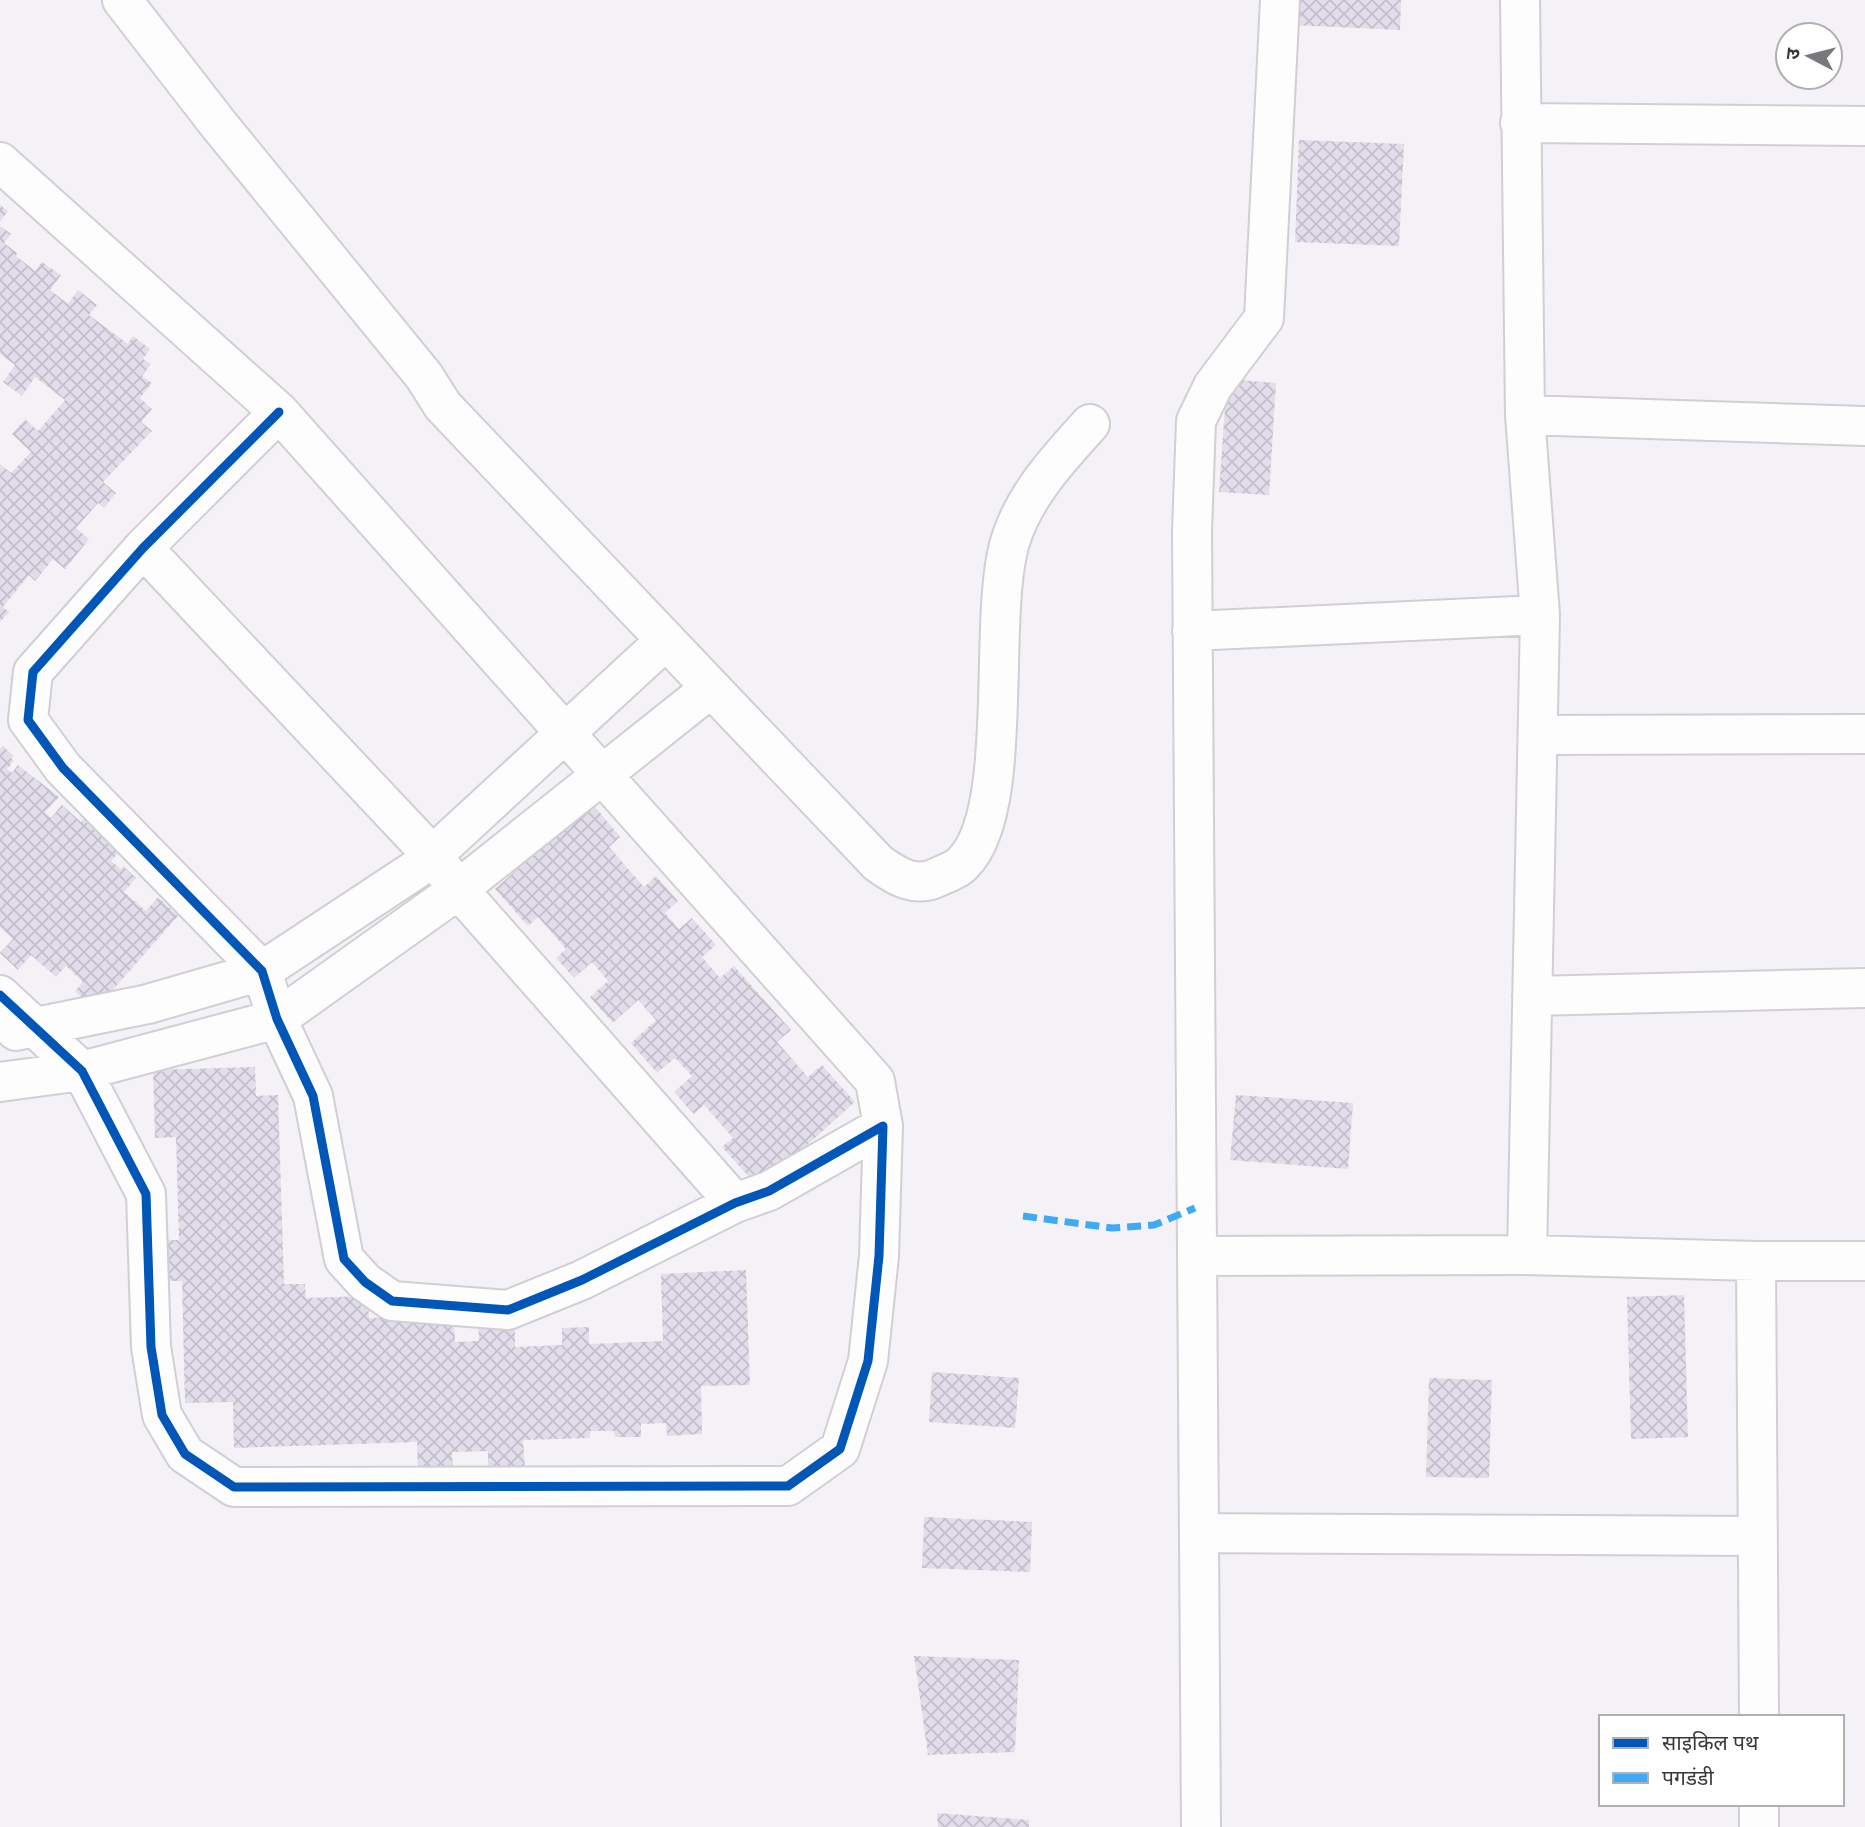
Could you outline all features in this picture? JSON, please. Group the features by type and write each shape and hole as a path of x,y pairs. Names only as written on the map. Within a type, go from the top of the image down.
{"street":[{"path":"121,0 219,125 424,376 443,406 878,863 897,878 914,882 934,880 963,864 980,838 995,758 1001,584 1010,540 1054,464 1090,424"},
{"path":"1201,1827 1192,631 1196,422 1213,386 1264,318 1280,0"},
{"path":"1520,0 1525,415 1540,615 1527,1255"},
{"path":"1520,123 1865,126"},
{"path":"0,162 279,412 875,1081 883,1126 878,1256 868,1361 840,1448 788,1486 234,1487 185,1454 162,1415 151,1347 146,1194 82,1071 16,1030 0,995"},
{"path":"279,412 143,548 33,671 28,720 63,768 262,971 276,1019 313,1096 344,1259 365,1282 392,1301 508,1310 582,1280 735,1203 769,1191 883,1126"},
{"path":"1525,415 1865,426"},
{"path":"143,548 433,856 458,889 735,1203"},
{"path":"1192,631 1540,615"},
{"path":"16,1030 148,1004 262,971 433,856 666,640"},
{"path":"0,1082 82,1071 276,1019 458,889 605,775 711,688"},
{"path":"1538,735 1865,734"},
{"path":"1532,996 1865,988"},
{"path":"1197,1256 1527,1255 1865,1261"},
{"path":"1756,1261 1759,1715"},
{"path":"1199,1533 1758,1536"},
{"path":"1759,1806 1759,1827"}],"building":[{"path":"1293,0 1401,0 1400,30 1292,25"},
{"path":"1299,140 1404,144 1399,246 1295,242"},
{"path":"0,205 8,211 0,222"},
{"path":"0,226 11,234 4,243 17,253 16,256 35,271 42,262 61,275 50,290 68,304 78,290 97,305 89,315 128,344 133,336 150,349 143,359 151,364 142,376 152,383 140,398 152,409 141,422 152,431 103,482 116,493 104,508 98,503 76,528 89,539 65,569 53,559 35,581 29,575 3,607 9,612 0,622 0,464 11,473 31,452 12,434 25,419 38,431 65,400 35,377 22,396 3,382 15,365 0,354"},
{"path":"1227,379 1276,383 1269,495 1219,492"},
{"path":"3,746 13,756 11,758 14,761 7,769 12,773 18,765 59,797 45,812 51,818 62,805 81,822 83,819 119,852 111,861 121,869 123,866 136,878 124,892 146,911 158,897 178,916 95,1010 75,991 83,982 66,966 56,977 31,955 18,970 0,953 13,939 0,927 0,749"},
{"path":"592,803 620,837 609,847 644,887 656,876 678,901 665,913 679,929 692,918 716,945 702,957 720,978 734,966 791,1030 777,1042 808,1077 822,1065 855,1102 759,1188 722,1147 733,1138 704,1105 694,1114 674,1092 692,1076 675,1058 657,1073 631,1043 656,1020 638,1000 613,1023 590,997 608,981 592,962 574,978 556,958 566,949 538,917 528,926 495,889"},
{"path":"255,1067 256,1096 278,1095 284,1284 305,1284 306,1298 368,1296 369,1318 454,1315 455,1342 479,1341 478,1315 500,1314 501,1330 515,1330 515,1347 562,1345 562,1328 589,1327 589,1344 663,1341 661,1274 746,1270 750,1385 701,1386 702,1434 667,1436 666,1423 641,1424 641,1437 615,1437 614,1431 590,1431 590,1438 523,1440 525,1468 488,1470 488,1451 452,1452 453,1472 418,1473 417,1442 234,1448 233,1402 185,1403 182,1281 160,1281 159,1240 179,1240 176,1137 155,1138 153,1070"},
{"path":"1236,1095 1353,1103 1348,1169 1230,1160"},
{"path":"1684,1295 1688,1437 1631,1439 1627,1297"},
{"path":"932,1372 1019,1378 1015,1428 929,1422"},
{"path":"1429,1378 1492,1380 1489,1478 1426,1477"},
{"path":"924,1517 1032,1522 1030,1572 922,1568"},
{"path":"914,1656 1019,1660 1015,1752 928,1755"},
{"path":"937,1813 1029,1820 1029,1827 938,1827"}],"marked path":[{"path":"1023,1216 1112,1228 1154,1225 1195,1208"}],"cycle path":[{"path":"0,995 82,1071 146,1194 151,1347 162,1415 185,1454 234,1487 788,1486 840,1449 868,1361 879,1256 883,1126 769,1191 735,1203 582,1280 508,1310 392,1301 365,1282 344,1259 313,1096 277,1019 262,971 63,768 28,720 33,672 143,548 279,412"}]}
